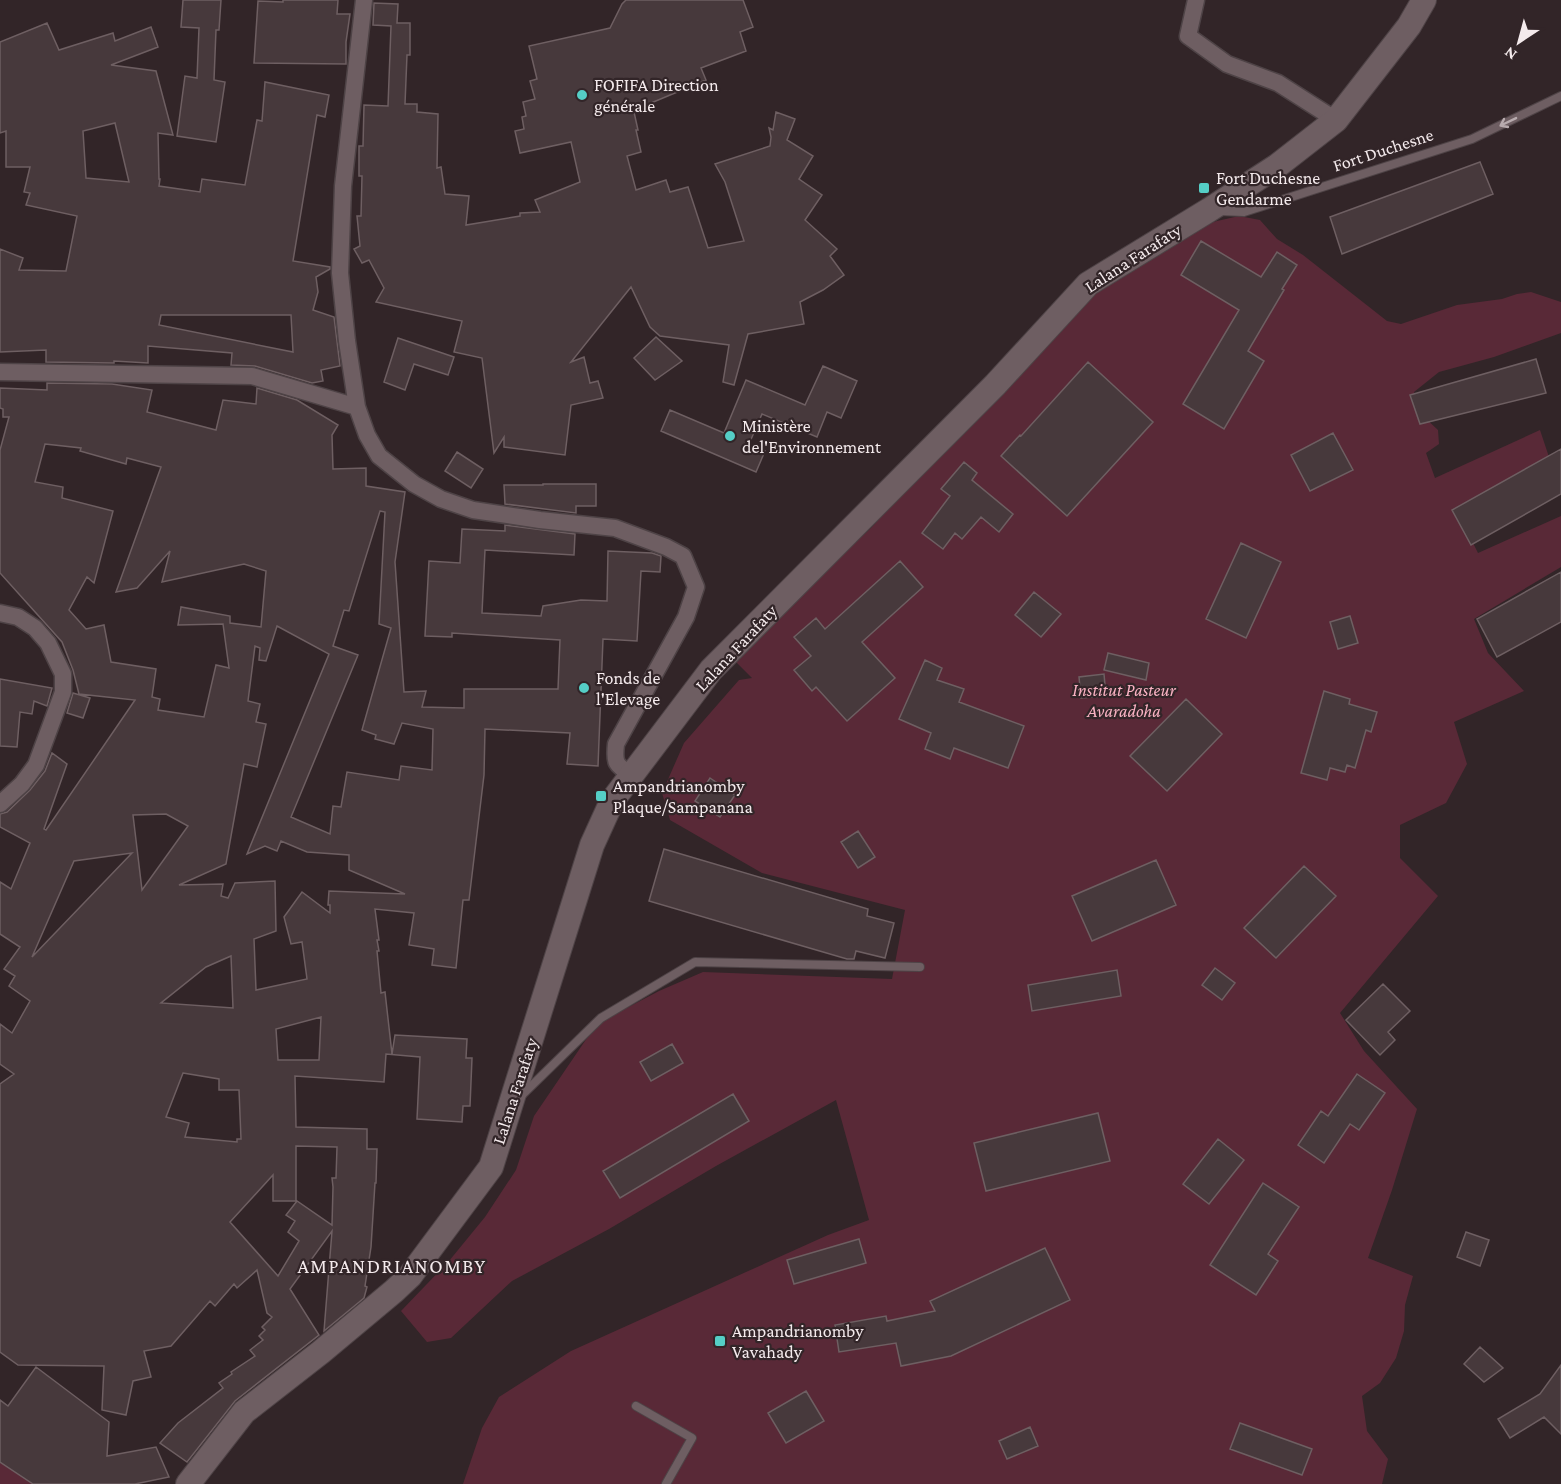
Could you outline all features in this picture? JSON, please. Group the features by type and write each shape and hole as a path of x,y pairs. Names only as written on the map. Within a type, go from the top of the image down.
{"main road":[{"name":"Lalana Farafaty","path":"188,1484 244,1412 321,1352 410,1276 491,1167 592,845 612,801 711,670 996,385 1088,284 1277,166 1336,120 1409,26 1424,0"}],"street":[{"path":"364,0 343,186 340,262 347,341 357,407 367,435 379,456 414,484 441,499 473,510 615,528 666,547 683,556 696,587 686,616 616,744 617,764 632,774"},
{"path":"1196,0 1188,36 1227,64 1278,83 1336,120"},
{"path":"0,372 252,376 357,407"},
{"path":"0,613 18,617 35,628 48,643 63,674 63,692 36,765 22,784 0,804"}],"lane":[{"name":"Fort Duchesne","path":"1209,210 1244,212 1461,143 1561,96"},
{"path":"511,1107 601,1018 695,962 920,967"},
{"path":"636,1406 692,1438 666,1484"}],"green space":[{"name":"Institut Pasteur Avaradoha","path":"1239,216 1260,220 1277,239 1303,255 1387,321 1401,324 1457,305 1502,299 1531,292 1561,302 1561,333 1494,357 1439,372 1414,392 1424,417 1438,430 1439,444 1426,453 1435,478 1540,430 1553,469 1460,517 1478,553 1561,516 1561,567 1474,619 1488,653 1524,691 1454,722 1467,764 1446,803 1400,825 1400,858 1438,896 1340,1013 1364,1051 1417,1109 1368,1258 1413,1276 1405,1305 1404,1331 1396,1358 1380,1383 1362,1396 1367,1431 1388,1459 1382,1484 463,1484 482,1428 499,1397 571,1351 828,1235 869,1220 836,1100 716,1166 609,1229 512,1281 451,1338 427,1342 401,1311 449,1261 485,1217 516,1170 534,1116 587,1038 606,1019 659,991 703,972 892,979 905,910 762,873 670,820 662,793 684,743 739,680 752,678 731,657 871,528 962,426 1101,285 1204,224"},
{"path":"0,1459 33,1484 0,1484"}],"building":[{"path":"183,0 221,0 219,30 216,30 214,80 225,82 216,142 177,136 185,76 197,78 199,28 181,27"},
{"path":"283,0 338,0 337,14 350,14 346,64 254,63 258,1 283,2"},
{"path":"626,0 743,0 753,27 740,32 746,51 701,68 706,80 634,112 641,152 627,156 636,190 666,180 670,192 688,187 708,248 744,241 725,182 715,164 770,146 769,128 773,130 776,112 795,119 787,140 813,156 799,179 822,195 805,220 837,249 830,256 844,275 823,290 800,302 804,324 748,334 734,385 723,382 729,345 660,336 650,327 631,287 571,362 584,357 590,383 598,381 603,398 571,405 565,455 504,447 504,437 494,453 482,358 454,352 462,321 376,302 384,288 369,260 362,263 354,249 360,246 357,216 361,216 362,176 359,176 359,146 363,146 364,105 388,106 391,26 373,25 374,3 398,4 397,23 410,23 410,55 407,55 405,104 417,104 417,112 438,114 437,168 441,167 445,194 469,196 466,225 520,216 520,213 540,212 535,200 580,182 571,142 520,153 515,131 524,129 522,117 526,116 523,102 535,99 530,81 537,79 529,46 610,28"},
{"path":"47,23 59,50 113,33 115,41 151,27 158,47 111,65 156,71 173,135 158,133 159,186 200,192 202,179 245,185 257,120 262,121 265,82 329,95 325,117 317,115 293,261 330,267 316,277 318,292 313,310 334,317 340,366 321,370 323,381 312,383 255,366 231,365 232,353 148,346 148,363 114,361 114,363 46,362 46,350 0,352 0,249 23,258 19,270 66,271 77,216 26,205 30,193 24,192 30,167 6,167 6,131 0,133 0,42","holes":["115,123 129,182 86,178 83,131","161,315 291,315 293,352 159,325"]},
{"path":"1480,162 1493,194 1342,254 1330,217"},
{"path":"1201,241 1261,277 1277,252 1297,265 1248,351 1264,361 1224,429 1183,404 1239,310 1181,275"},
{"path":"656,337 682,361 655,380 634,358"},
{"path":"398,338 454,357 448,375 414,364 405,390 384,382"},
{"path":"1536,359 1546,393 1420,424 1410,395"},
{"path":"1088,362 1153,422 1067,516 1001,456"},
{"path":"823,366 857,381 841,418 827,412 817,437 762,414 749,444 765,451 756,472 661,431 670,410 724,433 746,380 805,405"},
{"path":"47,383 112,384 152,390 147,412 216,430 223,400 256,404 257,388 297,400 338,425 332,435 333,469 366,468 366,486 405,492 395,562 404,692 426,691 422,707 464,708 464,689 558,689 560,640 452,633 452,637 425,636 429,561 460,563 462,529 505,531 505,525 575,534 574,555 485,550 482,613 541,616 543,606 581,600 607,601 608,551 652,553 661,556 660,572 641,571 637,641 603,639 598,766 567,764 570,733 485,729 484,775 469,900 463,900 456,968 432,965 434,949 409,945 414,913 375,909 381,993 385,992 392,1054 395,1035 467,1039 466,1058 472,1058 470,1106 463,1106 462,1122 417,1119 420,1057 386,1054 384,1082 295,1076 296,1127 367,1129 367,1149 377,1149 371,1247 364,1298 324,1331 332,1231 290,1289 319,1335 235,1401 187,1462 160,1443 178,1423 223,1388 219,1383 232,1374 231,1372 255,1356 250,1350 263,1340 259,1336 265,1330 262,1327 272,1317 267,1313 257,1270 237,1288 234,1284 215,1306 210,1301 171,1346 144,1351 151,1377 133,1381 126,1415 102,1410 104,1366 18,1365 0,1352 0,1084 14,1074 0,1064 0,1024 12,1033 30,1001 9,986 15,976 4,969 20,947 0,934 0,882 11,889 30,843 0,827 0,814 7,812 30,790 45,771 52,753 67,764 44,829 46,830 135,700 79,694 62,642 0,573 0,450 9,417 3,417 3,409 0,408 0,388 47,390","holes":["45,444 81,448 80,451 126,464 127,458 161,467 116,592 137,588 170,551 162,582 244,564 266,571 261,627 230,623 230,616 181,607 178,625 223,624 229,668 216,665 204,717 158,710 160,699 152,697 156,669 111,662 104,625 86,629 69,610 87,577 94,583 113,511 62,498 63,487 35,482","380,511 385,512 379,624 391,628 362,730 376,735 375,739 394,744 402,723 433,729 432,770 401,766 399,780 347,772 341,807 333,806 330,834 291,817 358,655 333,646 344,610 349,611","277,626 329,654 247,854 265,846 277,851 281,841 307,852 349,855 349,870 405,894 329,891 330,913 302,892 284,917 291,944 302,942 307,979 256,990 254,939 276,931 275,881 235,883 228,898 221,896 223,884 179,885 226,864 244,764 257,767 266,724 256,722 260,704 248,701 255,646 260,648 259,660 266,661","166,814 188,826 142,890 133,815","132,853 32,957 74,861","231,956 233,1008 161,1003 206,967","321,1017 319,1060 278,1060 276,1029","183,1073 219,1079 219,1090 239,1090 241,1139 237,1139 237,1142 185,1137 189,1123 166,1117","296,1146 337,1147 336,1178 332,1178 332,1225 297,1201 286,1215 295,1221 288,1232 299,1241 278,1276 230,1222 273,1175 273,1201 296,1201"]},
{"path":"1333,433 1353,470 1310,491 1291,455"},
{"path":"1561,449 1561,494 1471,545 1452,510"},
{"path":"457,452 483,469 471,488 445,471"},
{"path":"964,462 977,473 972,480 1013,514 999,532 981,517 962,539 955,533 943,549 922,533 950,496 941,489"},
{"path":"596,484 596,506 576,506 576,513 505,504 504,485"},
{"path":"1241,543 1281,562 1246,638 1206,619"},
{"path":"900,561 923,587 862,642 895,678 847,721 816,687 812,691 794,670 811,656 794,637 816,618 825,629"},
{"path":"1561,572 1561,622 1497,657 1477,619"},
{"path":"1034,592 1061,614 1041,637 1015,615"},
{"path":"1350,616 1358,643 1338,649 1330,622"},
{"path":"1108,653 1149,663 1146,680 1104,670"},
{"path":"925,660 942,668 937,680 964,689 959,702 1024,726 1008,768 954,748 950,759 925,749 931,733 899,719"},
{"path":"1104,674 1106,696 1081,698 1079,677"},
{"path":"0,679 52,688 47,706 34,701 32,714 20,712 17,747 0,746"},
{"path":"1324,691 1350,699 1349,704 1377,712 1371,732 1366,730 1355,768 1347,765 1345,772 1330,768 1327,780 1301,773"},
{"path":"73,693 90,698 83,718 67,713"},
{"path":"1186,699 1222,734 1167,791 1130,756"},
{"path":"710,778 735,795 720,817 695,801"},
{"path":"858,831 875,857 858,868 841,842"},
{"path":"664,849 868,909 867,916 894,923 885,958 856,951 854,959 847,959 649,901"},
{"path":"1156,860 1176,905 1092,941 1072,896"},
{"path":"1304,866 1336,896 1276,958 1244,928"},
{"path":"1215,968 1235,983 1222,1000 1202,985"},
{"path":"1117,970 1121,996 1032,1011 1028,985"},
{"path":"1383,984 1410,1011 1388,1032 1395,1040 1380,1055 1346,1020"},
{"path":"672,1044 683,1063 651,1081 640,1062"},
{"path":"1357,1074 1385,1093 1359,1130 1350,1124 1324,1163 1298,1145 1321,1111 1328,1116"},
{"path":"733,1094 749,1121 620,1198 603,1171"},
{"path":"1098,1113 1110,1161 986,1191 974,1143"},
{"path":"1218,1139 1244,1160 1209,1204 1183,1184"},
{"path":"1263,1183 1299,1207 1268,1254 1278,1261 1256,1295 1210,1265"},
{"path":"1466,1232 1489,1240 1480,1266 1457,1257"},
{"path":"859,1239 866,1263 794,1284 787,1260"},
{"path":"1045,1248 1070,1300 951,1356 901,1366 896,1343 839,1352 835,1325 886,1316 887,1321 935,1311 930,1301"},
{"path":"1480,1347 1503,1368 1484,1382 1464,1364"},
{"path":"1561,1365 1561,1434 1544,1417 1510,1438 1498,1419 1540,1394"},
{"path":"36,1367 109,1422 107,1456 156,1447 169,1477 135,1484 33,1484 0,1462 0,1400 8,1406"},
{"path":"806,1391 824,1421 786,1443 768,1413"},
{"path":"1240,1423 1312,1449 1302,1475 1230,1449"},
{"path":"1030,1427 1038,1446 1007,1459 999,1441"}],"place":[{"name":"FOFIFA Direction générale","path":"582,95"},
{"name":"Fort Duchesne Gendarme","path":"1204,188"},
{"name":"Ministère del'Environnement","path":"730,436"},
{"name":"Fonds de l'Elevage","path":"584,688"},
{"name":"Ampandrianomby Plaque/Sampanana","path":"601,796"},
{"name":"Ampandrianomby Vavahady","path":"720,1341"}],"district":[{"name":"AMPANDRIANOMBY","path":"392,1266"}]}
